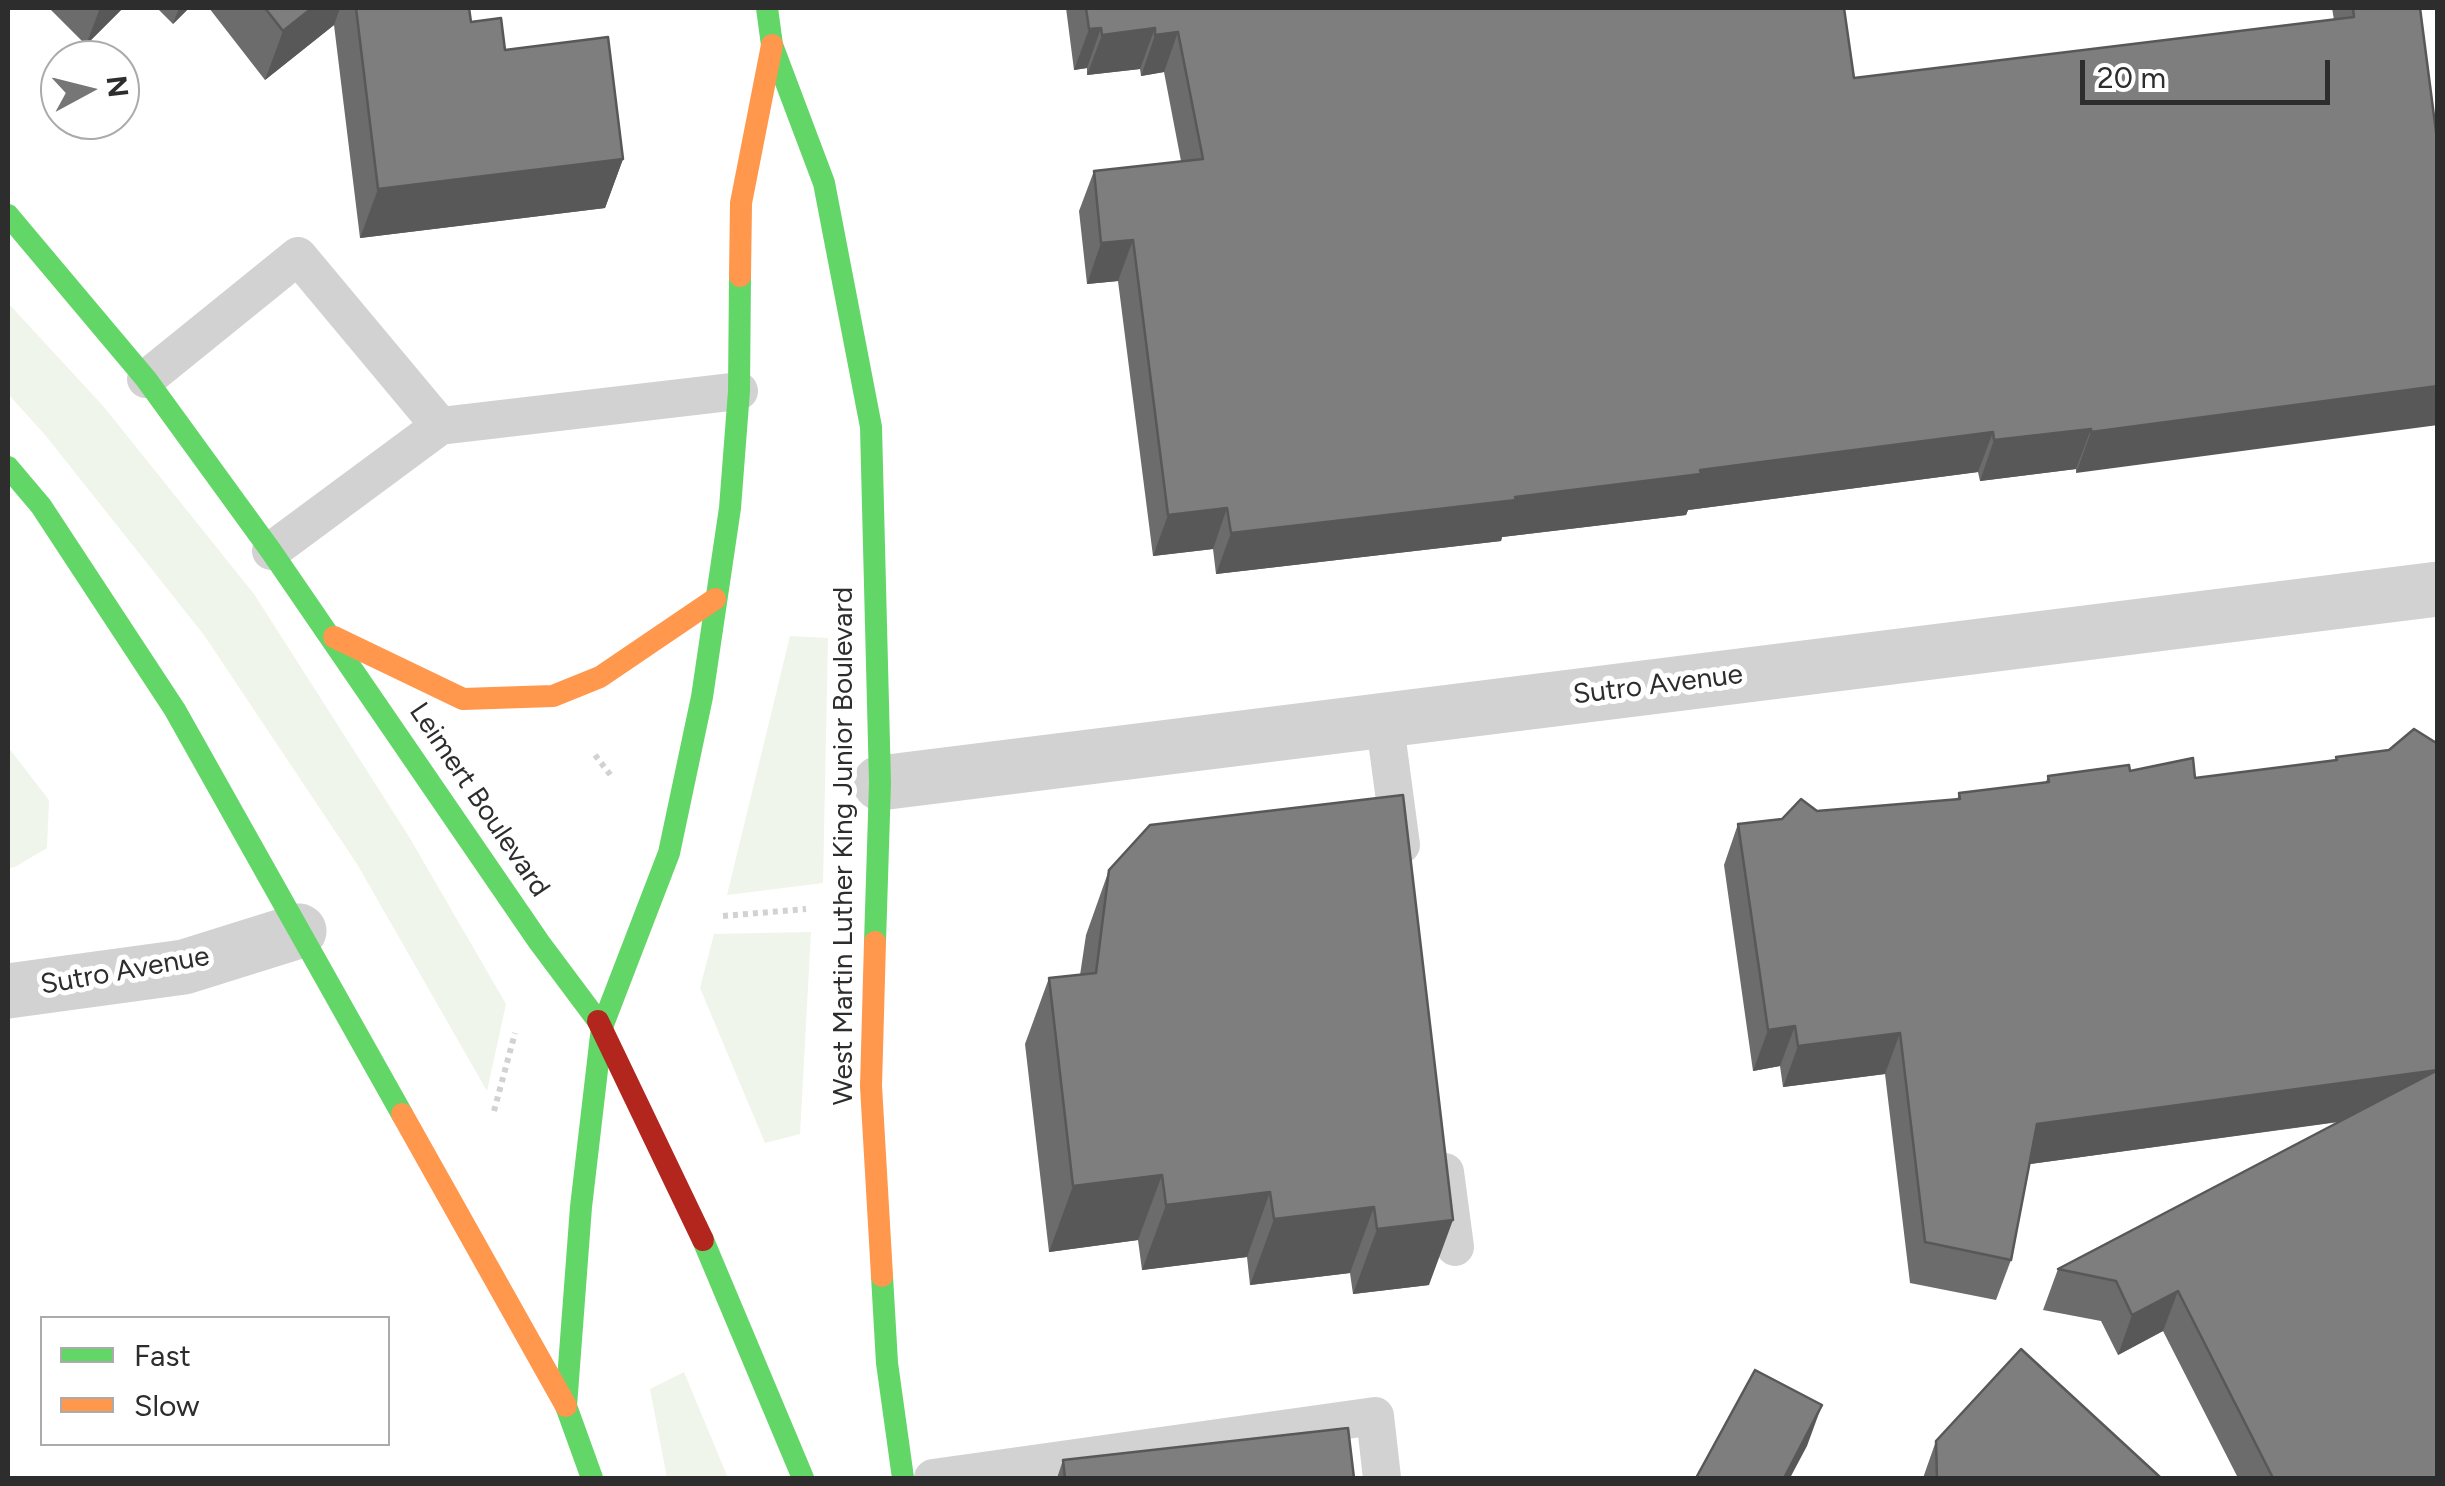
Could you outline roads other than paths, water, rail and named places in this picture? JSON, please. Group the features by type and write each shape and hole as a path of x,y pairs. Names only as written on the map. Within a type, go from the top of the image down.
{"main road":[{"name":"West Martin Luther King Junior Boulevard","path":"767,8 772,46 824,183 871,426 880,782 871,1086 887,1363 904,1478"},
{"name":"West Martin Luther King Junior Boulevard","path":"592,1478 566,1406 581,1206 602,1027 669,853 702,698 730,508 739,392 741,203 772,46"},
{"name":"Leimert Boulevard","path":"8,214 146,380 272,551 539,942 602,1027 706,1245 803,1478"},
{"path":"8,466 41,506 175,710 566,1406"},
{"path":"332,636 463,699 553,696 600,677 714,599"}],"street":[{"name":"Sutro Avenue","path":"880,782 1020,768 1384,718 2438,590"},
{"name":"Sutro Avenue","path":"8,991 184,967 298,931"}],"lane":[{"path":"146,380 298,256 440,426"},
{"path":"272,551 440,426 739,392"},
{"path":"1384,718 1405,875"},
{"path":"1439,1130 1455,1247"},
{"path":"933,1478 1375,1416 1382,1478"}]}
